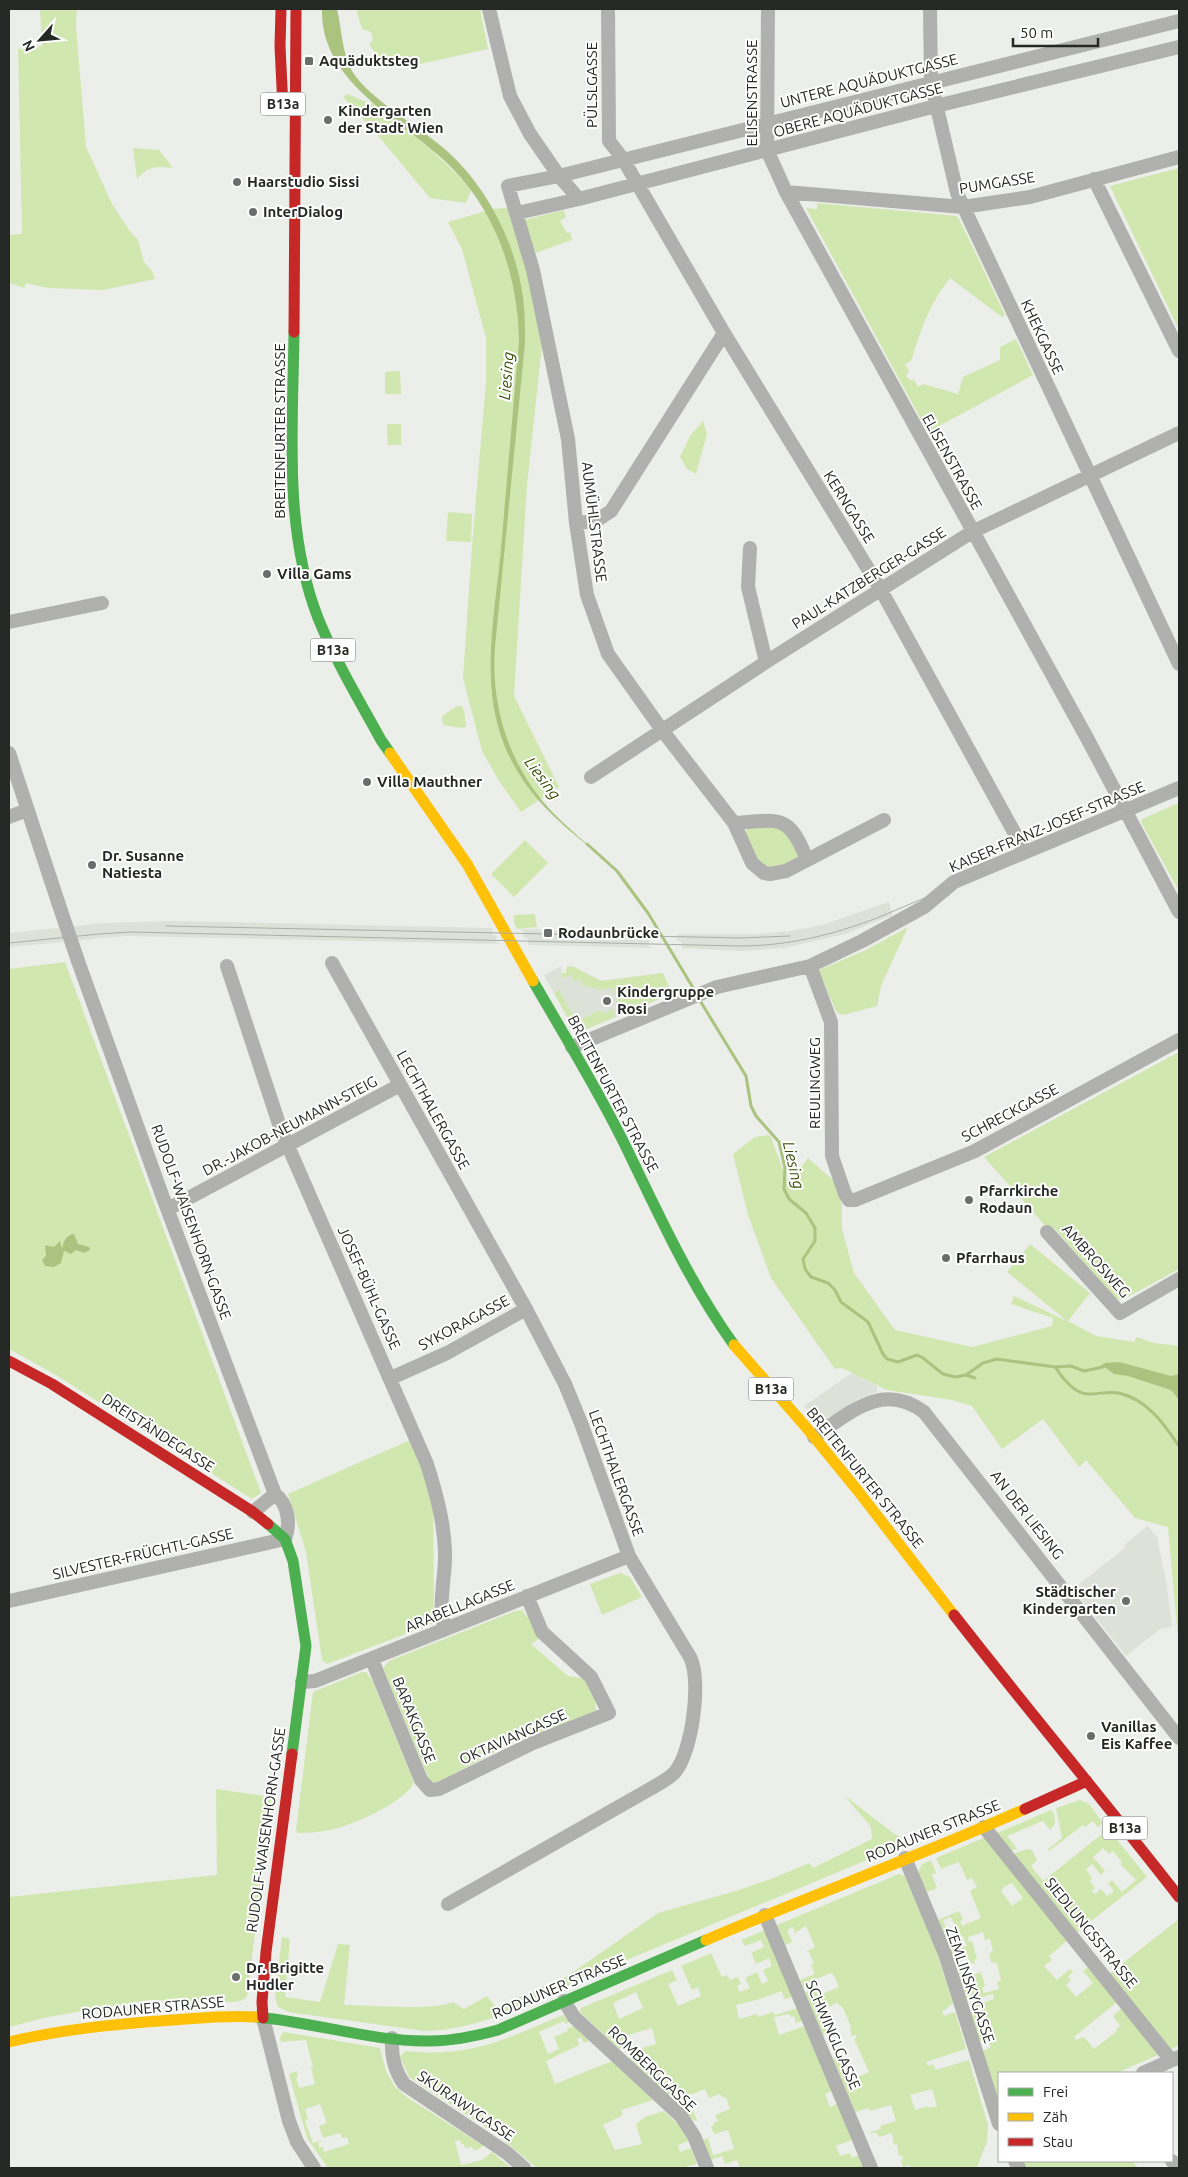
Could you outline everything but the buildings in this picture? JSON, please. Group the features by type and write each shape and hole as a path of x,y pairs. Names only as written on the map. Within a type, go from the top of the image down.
{"main road":[{"name":"BREITENFURTER STRASSE","path":"281,9 280,46 283,122 294,192"},
{"name":"BREITENFURTER STRASSE","path":"296,9 293,482 296,534 306,580 318,618 334,653 381,740 470,870 572,1047 621,1137 681,1261 710,1312 759,1375 814,1437 1019,1699 1179,1897"},
{"name":"DREISTÄNDEGASSE","path":"9,1361 52,1384 253,1512 285,1539"},
{"name":"RUDOLF-WAISENHORN-GASSE","path":"263,2018 266,1952 306,1646 301,1603 293,1561 285,1539"},
{"name":"RODAUNER STRASSE","path":"9,2042 38,2034 122,2024 241,2017 263,2018 421,2041 470,2038 498,2030 765,1914 984,1827 1087,1781"}],"street":[{"path":"489,9 510,96 530,134 559,176 579,199"},
{"name":"PÜLSLGASSE","path":"608,9 609,141 623,159 637,184"},
{"name":"ELISENSTRASSE","path":"768,9 767,150 786,192 1087,738 1179,912"},
{"name":"KHEKGASSE","path":"930,9 931,82 957,193 1179,664"},
{"name":"UNTERE AQUÄDUKTGASSE","path":"508,186 559,176 1179,21"},
{"name":"OBERE AQUÄDUKTGASSE","path":"517,213 579,199 936,106 1179,47"},
{"name":"PUMGASSE","path":"786,192 963,207 1030,197 1179,157"},
{"path":"1094,180 1179,351"},
{"name":"KERNGASSE","path":"637,184 724,333 881,590 1026,852"},
{"name":"AUMÜHLSTRASSE","path":"508,186 533,270 568,439 576,523 587,595 608,654 662,730 734,823 752,863 764,873 778,874 884,820"},
{"path":"576,523 596,521 611,511 724,333"},
{"name":"PAUL-KATZBERGER-GASSE","path":"590,778 766,662 972,532 1179,433"},
{"path":"750,548 748,587 766,662"},
{"path":"9,622 102,602"},
{"path":"9,754 27,810 9,816"},
{"name":"KAISER-FRANZ-JOSEF-STRASSE","path":"572,1047 716,987 810,966 862,942 924,907 954,882 1179,788"},
{"name":"RUDOLF-WAISENHORN-GASSE","path":"27,810 78,961 168,1209 275,1494 282,1500 289,1523 285,1539"},
{"path":"734,823 772,820 784,823 792,829 798,838 808,860"},
{"name":"LECHTHALERGASSE","path":"332,963 526,1309 569,1392 629,1556 693,1663 695,1676 692,1732 686,1753 676,1771 650,1789 448,1904"},
{"name":"JOSEF-BÜHL-GASSE","path":"227,966 281,1130 391,1378 427,1464 440,1502 445,1551 442,1614 445,1629"},
{"name":"REULINGWEG","path":"810,966 831,1022 833,1058 832,1156 845,1194 849,1200"},
{"name":"SCHRECKGASSE","path":"849,1200 855,1200 976,1151 1179,1040"},
{"name":"DR.-JAKOB-NEUMANN-STEIG","path":"168,1209 400,1085"},
{"name":"AMBROSWEG","path":"1047,1232 1120,1312 1179,1280"},
{"name":"SYKORAGASSE","path":"391,1378 447,1353 526,1309"},
{"name":"AN DER LIESING","path":"814,1437 862,1405 875,1400 888,1398 901,1400 913,1404 924,1412 1179,1738"},
{"path":"253,1512 275,1494"},
{"name":"SILVESTER-FRÜCHTL-GASSE","path":"9,1600 285,1539"},
{"name":"ARABELLAGASSE","path":"302,1682 315,1682 629,1556"},
{"name":"OKTAVIANGASSE","path":"430,1790 439,1789 533,1743 609,1713 591,1677 542,1632 527,1596"},
{"name":"BARAKGASSE","path":"372,1660 421,1780 430,1790"},
{"name":"SIEDLUNGSSTRASSE","path":"984,1827 1175,2058"},
{"name":"ZEMLINSKYGASSE","path":"905,1858 945,1954 998,2121"},
{"name":"SCHWINGLGASSE","path":"765,1914 871,2168"},
{"name":"ROMBERGGASSE","path":"564,2002 574,2018 681,2116 694,2136 707,2168"},
{"name":"RUDOLF-WAISENHORN-GASSE","path":"263,2018 289,2121 297,2142 314,2168"},
{"name":"SKURAWYGASSE","path":"392,2038 391,2052 395,2069 404,2084 507,2153 524,2168"},
{"path":"1145,2072 1175,2058"}],"shaded area":[{"path":"40,9 77,9 76,26 86,147 112,204 138,240 144,262 152,271 155,279 103,290 48,288 25,283 25,288 9,283 9,235 22,234 18,49 42,46"},
{"name":"Liesing","path":"322,9 337,9 347,59 354,74 361,83 392,110 436,142 468,173 494,211 513,253 523,297 525,343 495,647 494,668 496,688 503,727 518,764 528,781 551,811 590,847 541,803 521,777 505,747 497,723 493,699 491,649 519,341 514,293 502,248 493,226 481,205 452,168 369,99 350,80 335,59 325,36"},
{"path":"356,9 480,9 488,49 420,64 387,67 369,45 373,40 371,32 362,29"},
{"path":"348,94 370,104 372,102 436,155 471,190 466,203 430,198 343,97"},
{"path":"133,148 159,150 173,168 149,169 137,179"},
{"path":"1179,168 1179,330 1110,186"},
{"path":"817,203 957,216 964,229 1005,315 1002,317 950,278 926,318 911,361 905,364 909,371 906,376 909,380 914,380 918,387 923,384 958,394 963,377 1000,360 1000,347 1016,339 1033,375 928,432 806,208 817,209"},
{"path":"515,207 542,345 527,485 514,696 559,787 521,812 499,781 482,751 463,678 486,382 486,338 462,249 448,222 493,209"},
{"path":"564,210 566,217 560,221 567,233 570,232 572,240 532,254 524,220"},
{"path":"400,371 401,394 385,394 385,372"},
{"path":"703,421 707,434 696,474 687,469 680,457 690,436"},
{"path":"387,424 401,424 401,445 388,445"},
{"path":"448,512 472,514 471,542 446,541"},
{"path":"457,706 461,706 464,710 466,726 463,728 443,725 442,716"},
{"path":"1179,803 1179,891 1141,822 1142,819"},
{"path":"776,825 783,829 799,854 796,860 774,869 760,865 745,832 749,827"},
{"path":"525,840 548,863 514,897 491,874"},
{"path":"889,902 893,915 845,934 784,948 742,951 682,948 682,942 677,940 677,934 757,934 791,931 822,925"},
{"path":"535,914 537,927 517,929 514,915"},
{"path":"175,921 492,928 492,934 497,936 496,942 500,944 125,936 9,947 9,933 104,923"},
{"path":"908,927 881,986 877,1006 843,1015 837,1013 822,979 816,974 819,970 866,950"},
{"path":"520,929 644,932 644,938 649,940 649,946 653,948 528,945 528,939 523,937 523,931"},
{"path":"65,962 261,1493 252,1499 56,1375 9,1349 9,969"},
{"name":"Kindergruppe Rosi","path":"562,966 561,973 566,973 567,966 574,967 601,981 663,973 672,994 582,1031 574,1029 544,975"},
{"path":"567,966 574,967 601,981 663,973 672,994 622,1014 613,988 600,990 587,986 584,987 580,979 574,982 571,975 561,978 561,973 566,973"},
{"path":"559,990 577,1022 597,1011 606,1013 612,1009 615,1017 582,1031 574,1029 554,993"},
{"path":"1179,1052 1179,1269 1122,1300 1116,1299 1054,1228 1049,1230 984,1157"},
{"path":"770,1135 787,1180 797,1173 808,1158 834,1181 842,1205 842,1229 854,1273 895,1330 972,1347 1052,1326 1053,1318 1011,1304 1014,1296 1067,1321 1007,1272 1030,1244 1090,1293 1068,1321 1096,1336 1134,1342 1137,1337 1154,1343 1179,1346 1179,1672 1168,1527 1135,1518 1086,1460 1079,1467 1043,1419 1002,1449 972,1406 952,1400 887,1390 842,1368 835,1369 771,1278 748,1215 733,1154 755,1137"},
{"path":"74,1234 78,1244 89,1247 90,1250 84,1253 76,1250 71,1254 64,1251 61,1263 54,1267 45,1266 42,1260 46,1256 45,1245 54,1247 60,1241 62,1249 65,1239"},
{"path":"1119,1362 1171,1376 1179,1374 1179,1400 1171,1390 1128,1376 1114,1374 1106,1368 1099,1367 1105,1363"},
{"path":"852,1373 876,1385 878,1392 858,1399 825,1422 816,1421 804,1406"},
{"path":"410,1440 424,1473 433,1505 434,1623 327,1664 322,1660 306,1552 288,1494"},
{"name":"Städtischer Kindergarten","path":"1148,1526 1157,1537 1167,1586 1172,1627 1160,1629 1126,1656 1073,1589 1125,1548 1124,1545"},
{"path":"620,1573 630,1577 642,1597 602,1615 590,1584"},
{"path":"522,1610 527,1617 530,1617 540,1638 531,1644 568,1676 588,1679 595,1699 596,1711 532,1736 528,1726 494,1742 497,1751 437,1783 430,1782 383,1668 389,1661 515,1611"},
{"path":"366,1672 372,1680 414,1782 410,1789 393,1803 359,1820 331,1830 298,1833 296,1830 313,1692"},
{"path":"216,1789 272,1797 247,1997 241,2001 233,2002 149,2000 48,2017 9,2027 9,1897 217,1875"},
{"path":"844,1795 900,1837 903,1845 581,1979 546,1997 505,2014 464,2026 425,2031 288,2012 278,2007 275,1997 282,1937 290,1939 285,1997 320,2002 338,1944 350,1945 344,2005 416,2007 444,2005 453,2002 464,2009 487,1996 496,2007 566,1977 658,1913 739,1890 809,1863 813,1868 872,1839 871,1827"},
{"path":"1080,1800 1089,1804 1103,1823 1098,1827 1093,1821 1085,1827 1083,1825 1049,1851 1048,1849 1062,1838 1056,1808"},
{"path":"1051,1810 1054,1813 1055,1824 1050,1830 1043,1821 1007,1836 1017,1849 1010,1851 997,1833"},
{"path":"1106,1826 1147,1877 1076,1933 1014,1857 1015,1853 1028,1849 1032,1850 1037,1860 1031,1866 1043,1881 1102,1834 1101,1831","holes":["1103,1848 1109,1854 1113,1851 1122,1862 1120,1864 1136,1880 1122,1892 1112,1880 1108,1883 1114,1891 1107,1896 1101,1889 1095,1894 1091,1891 1095,1888 1090,1881 1092,1878 1086,1869 1092,1864 1101,1875 1105,1871 1093,1857"]},
{"path":"986,1837 1068,1940 1049,1956 1052,1960 1044,1966 1057,1980 1070,1969 1073,1972 1068,1977 1071,1980 1066,1985 1076,1997 1093,1983 1083,1971 1089,1966 1118,2001 1074,2037 1076,2040 1082,2037 1085,2038 1094,2049 1117,2031 1116,2029 1120,2026 1113,2016 1123,2007 1160,2054 1119,2072 998,2072 998,2110 981,2051 991,2048 988,2038 979,2042 970,2012 976,2011 974,2006 994,1999 993,1994 967,2001 957,1970 962,1969 965,1978 981,1972 985,1986 982,1988 984,1993 999,1989 997,1982 1001,1980 997,1963 991,1962 989,1953 993,1952 990,1939 985,1940 983,1932 968,1937 969,1942 972,1941 977,1959 974,1960 975,1964 970,1963 968,1957 955,1961 938,1920 959,1911 963,1920 960,1921 962,1926 981,1918 970,1891 977,1887 972,1878 967,1880 959,1862 941,1869 936,1858","holes":["1012,1883 1023,1898 1012,1906 1001,1891","951,1917 956,1928 958,1927 960,1937 963,1936 967,1946 955,1950 943,1920"]},
{"path":"931,1860 936,1873 932,1875 937,1888 927,1892 918,1873 922,1864"},
{"path":"899,1874 905,1876 935,1948 953,2003 942,2012 944,2016 955,2012 966,2049 926,2062 928,2066 933,2064 936,2070 969,2060 988,2125 987,2141 977,2168 911,2168 909,2165 903,2167 902,2155 899,2156 897,2144 894,2145 892,2133 879,2137 876,2132 871,2134 870,2132 881,2129 880,2126 896,2121 891,2105 870,2111 869,2108 855,2112 833,2059 840,2056 850,2080 869,2072 854,2039 857,2037 856,2035 852,2036 851,2027 843,2008 837,2003 823,2010 834,2035 828,2033 823,2035 805,1993 815,1989 818,1996 839,1987 833,1974 830,1973 812,1981 813,1984 803,1988 800,1980 815,1974 811,1965 814,1963 809,1952 806,1952 815,1947 806,1926 795,1933 793,1927 787,1930 792,1942 785,1945 777,1925","holes":["932,2089 937,2106 929,2108 928,2106 915,2110 910,2095"]},
{"path":"1179,1919 1179,2045 1170,2050 1109,1974"},
{"path":"765,1930 793,1997 784,1999 782,1991 736,2005 739,2019 757,2014 758,2017 773,2012 775,2015 798,2008 803,2021 796,2023 794,2016 790,2017 789,2014 774,2017 779,2035 805,2026 832,2091 825,2094 830,2107 837,2104 852,2140 836,2146 840,2156 850,2153 852,2158 858,2155 864,2168 740,2168 737,2160 725,2164 722,2156 711,2160 703,2140 708,2138 713,2155 734,2149 728,2130 714,2134 711,2126 718,2121 715,2115 730,2109 726,2097 724,2098 719,2094 709,2098 705,2089 687,2096 697,2120 694,2121 628,2058 643,2053 642,2048 656,2044 652,2028 628,2035 629,2042 633,2045 619,2049 580,2012 581,2008 672,1970 677,1980 668,1984 678,2006 701,1996 698,1987 692,1990 681,1966 711,1953 722,1977 727,1975 730,1980 738,1977 741,1984 737,1986 740,1992 750,1988 745,1978 757,1972 762,1984 768,1981 763,1970 772,1966 769,1958 756,1964 751,1953 764,1947 761,1940 745,1946 741,1940","holes":["636,1992 643,2008 619,2019 613,2003"]},
{"path":"563,2015 570,2022 565,2024 564,2021 539,2032 548,2054 559,2049 554,2037 574,2026 590,2040 584,2043 581,2037 577,2039 579,2045 546,2061 555,2084 612,2061 653,2100 621,2110 623,2115 603,2125 615,2150 642,2144 636,2124 645,2117 664,2111 683,2129 689,2141 678,2145 680,2152 691,2148 697,2164 687,2166 687,2168 537,2168 497,2135 409,2077 400,2056 406,2051 450,2052 487,2045"},
{"path":"284,2032 380,2048 386,2071 395,2087 408,2098 484,2146 474,2151 472,2147 465,2148 460,2140 455,2141 461,2165 482,2160 492,2152 511,2168 328,2168 307,2138 289,2074 297,2071 298,2077 296,2078 299,2088 315,2084 306,2040 281,2042 280,2037","holes":["320,2104 327,2123 319,2126 323,2138 340,2133 342,2138 347,2137 349,2144 324,2152 323,2147 319,2148 318,2143 321,2141 313,2143 305,2121 308,2119 305,2109"]},
{"path":"1023,2162 1133,2162 1138,2168 1026,2168"}],"waterway":[{"name":"Liesing","path":"587,844 617,871 648,913 695,991"},
{"name":"Liesing","path":"699,999 746,1076 751,1106 756,1116 779,1142 785,1168 784,1189 789,1199 806,1213 815,1228 815,1241 803,1259 805,1269 811,1277 828,1283 835,1290 841,1302 868,1322 887,1359 898,1362 917,1355 943,1374 955,1377 966,1375 983,1363 997,1359 1055,1367 1071,1366 1084,1371 1103,1367"},
{"path":"1056,1368 1069,1385 1078,1391 1088,1394 1119,1393 1138,1401 1161,1421 1179,1446"},
{"name":"Liesing","path":"966,1375 975,1378"}],"tram line":[{"path":"9,943 130,932 739,946 792,942 843,930 877,918 1179,791"},
{"path":"166,926 741,938 790,936"}],"traffic: fast":[{"path":"294,332 292,441 295,513 299,549 307,584 318,618 348,680 390,753"},
{"path":"533,981 612,1119 661,1219 702,1296 734,1345"},
{"path":"268,1524 285,1539 293,1561 306,1646 292,1754"},
{"path":"256,2017 387,2038 430,2041 464,2038 498,2030 706,1940"}],"traffic: slow":[{"path":"390,753 467,864 533,981"},
{"path":"734,1345 805,1426 858,1491 954,1615"},
{"path":"706,1940 1025,1809"},
{"path":"9,2042 70,2030 110,2025 214,2017 256,2017"}],"traffic: jam":[{"path":"281,9 280,46 283,108"},
{"path":"294,332 296,9"},
{"path":"9,1361 52,1384 253,1512 268,1524"},
{"path":"954,1615 1179,1897"},
{"path":"263,2018 262,2002 266,1952 292,1754"},
{"path":"1025,1809 1087,1781"}],"place":[{"name":"Aquäduktsteg","path":"309,61"},
{"name":"Kindergarten der Stadt Wien","path":"328,120"},
{"name":"Haarstudio Sissi","path":"237,182"},
{"name":"InterDialog","path":"253,212"},
{"name":"Villa Gams","path":"267,574"},
{"name":"Villa Mauthner","path":"367,782"},
{"name":"Dr. Susanne Natiesta","path":"92,865"},
{"name":"Rodaunbrücke","path":"548,933"},
{"name":"Kindergruppe Rosi","path":"607,1001"},
{"name":"Pfarrkirche Rodaun","path":"969,1200"},
{"name":"Pfarrhaus","path":"946,1258"},
{"name":"Städtischer Kindergarten","path":"1126,1601"},
{"name":"Vanillas Eis Kaffee","path":"1091,1736"},
{"name":"Dr. Brigitte Hudler","path":"236,1977"}]}
